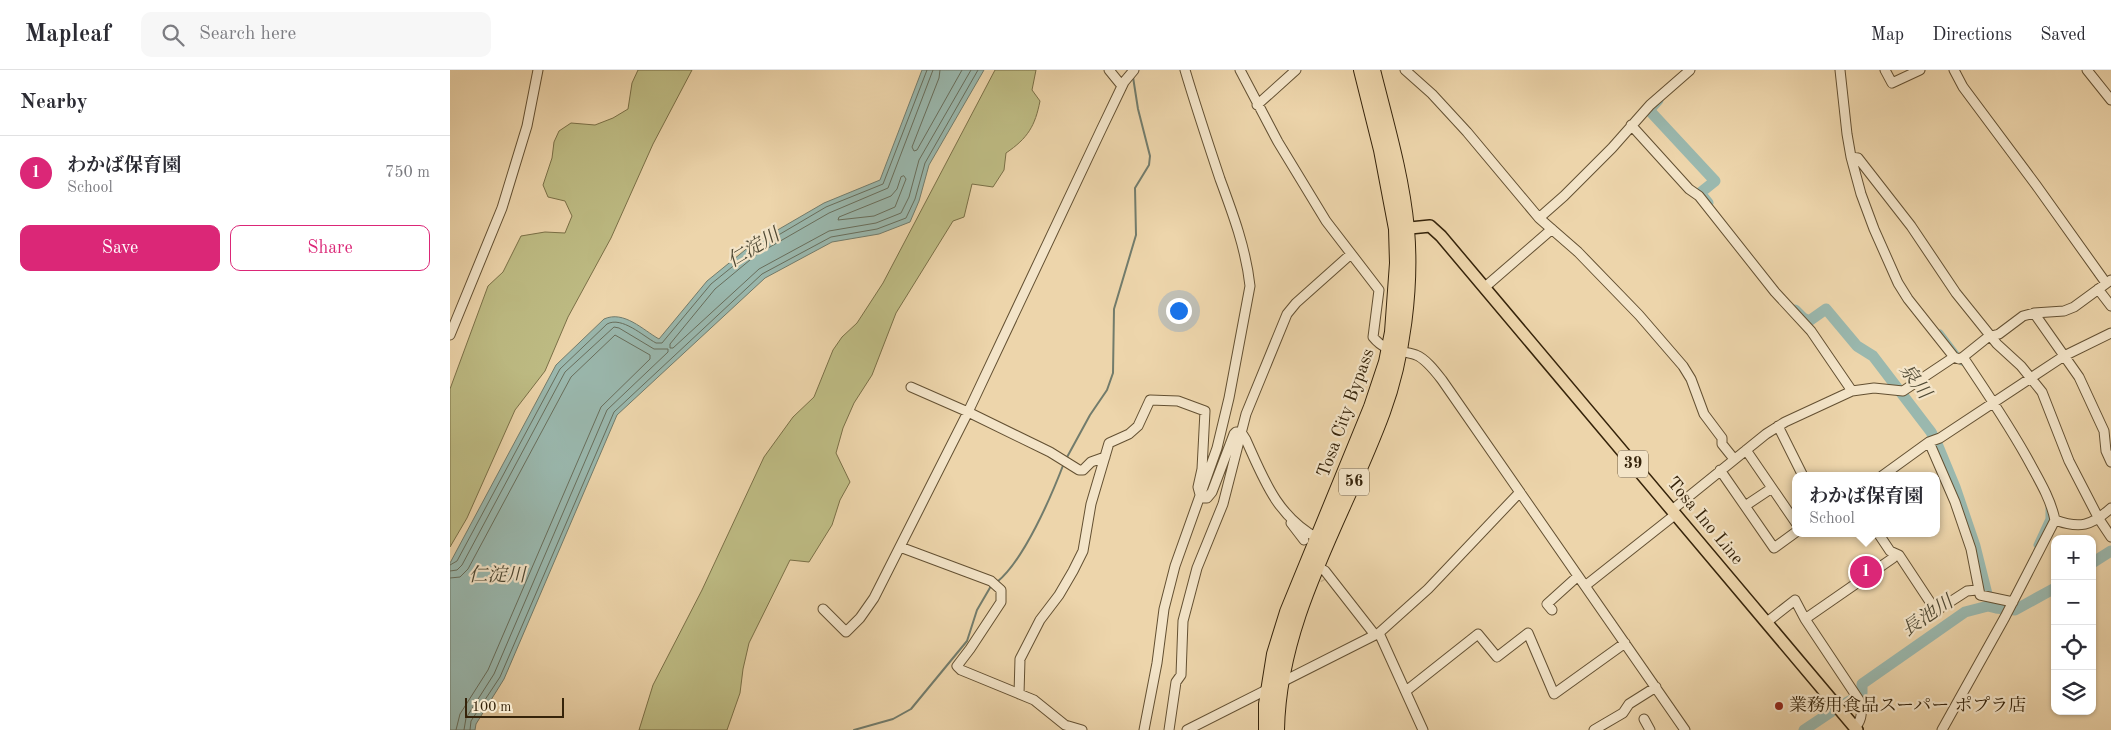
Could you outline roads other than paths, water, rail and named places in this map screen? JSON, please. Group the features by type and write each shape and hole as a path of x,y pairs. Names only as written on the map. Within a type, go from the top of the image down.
{"highway":[{"name":"Tosa City Bypass","path":"1266,730 1274,685 1298,618 1384,411 1406,296 1408,263 1361,70"},
{"name":"Tosa City Bypass","path":"1373,70 1393,149 1401,229"},
{"name":"Tosa City Bypass","path":"1277,730 1274,654 1311,539 1371,407 1394,351"}],"main road":[{"name":"Tosa Ino Line","path":"1401,229 1425,226 1434,229 1485,287 1856,729"}],"street":[{"path":"450,335 502,208 527,126 538,70"},
{"path":"1109,70 1122,86"},
{"path":"1144,730 1157,663 1164,608 1175,566 1201,498 1217,448 1229,398 1250,286 1248,268 1240,236 1185,70"},
{"path":"1240,70 1258,105 1326,221 1379,290 1373,337 1380,346 1417,356 1431,367 1685,730"},
{"path":"1258,105 1296,70"},
{"path":"1405,70 1432,94 1467,132 1538,218 1578,252 1639,315 1683,366 1691,378 1704,414 1722,438 1722,444 1734,460"},
{"path":"1538,218 1593,167 1650,105 1690,70"},
{"path":"1840,70 1847,134 1855,157 1861,194 1898,283 1908,299 1960,358 2020,444 2047,494 2055,520 2006,617 1942,730"},
{"path":"1885,70 1892,84 1920,70"},
{"path":"1954,70 1963,87 2036,185 2105,284 2111,306"},
{"path":"2087,70 2111,100"},
{"path":"822,609 846,632 874,598 968,412 1122,86 1132,72"},
{"path":"1631,125 1689,189 1699,196 1775,292 1811,331 1852,390"},
{"path":"1855,157 1912,226 1956,293 1998,344 2032,378 2046,400 2069,461 2111,538"},
{"path":"1485,287 1552,230"},
{"path":"1169,730 1176,682 1182,675 1183,621 1197,568 1223,504 1241,432 1287,314 1296,303 1351,254"},
{"path":"1585,586 1674,512 1720,470 1778,426 1852,390 1874,388 1900,391 1960,358 1988,337 1999,334 2022,316 2034,313 2064,311 2074,307 2105,284"},
{"path":"2034,313 2079,377 2104,431 2106,451 2111,462"},
{"path":"1888,472 1933,440 2064,356 2111,333"},
{"path":"911,387 1050,452 1079,470 1083,470 1097,458 1105,457"},
{"path":"1019,694 1020,659 1040,620 1058,595 1083,551 1091,504 1109,443 1129,434 1138,426 1150,400 1178,401 1202,408 1205,411 1202,469 1198,486 1201,498"},
{"path":"1778,426 1801,472"},
{"path":"1201,498 1207,498 1212,492 1234,434 1241,432"},
{"path":"1241,432 1274,499 1277,510 1311,539"},
{"path":"1933,440 1971,549 1977,590 1983,597 2012,604"},
{"path":"1746,450 1792,517"},
{"path":"1720,470 1745,506 1771,550 1792,535"},
{"path":"1745,506 1772,488"},
{"path":"1187,730 1377,634 1428,589 1520,492"},
{"path":"1274,499 1309,534 1311,539"},
{"path":"2055,520 2077,526 2090,524 2111,508"},
{"path":"1881,537 1890,551 1899,555 1936,612 1968,591 1977,590"},
{"path":"900,547 993,583 1001,590 1001,602 957,666 961,670 1034,700 1065,725 1082,730"},
{"path":"1805,619 1893,558 1894,553"},
{"path":"1318,568 1324,571 1377,634 1406,691 1423,730"},
{"path":"1552,610 1547,604 1578,576"},
{"path":"1326,580 1336,595 1361,616"},
{"path":"1767,622 1795,600 1805,619 1859,700 1862,713 1861,721 1856,729"},
{"path":"1406,691 1478,634 1497,656 1528,633 1554,694 1625,643"},
{"path":"1594,730 1623,713 1629,704 1656,687"},
{"path":"1644,719 1650,730"}],"water":[{"name":"仁淀川","path":"922,70 984,70 929,165 919,201 910,222 879,234 832,242 765,278 617,415 504,679 476,724 475,730 450,730 450,563 556,365 604,319 611,317 619,317 633,322 659,339 707,281 750,246 824,203 880,180"}],"waterway":[{"path":"1066,459 1090,415 1107,390 1113,373 1114,309 1136,235 1135,188 1149,165 1150,156 1138,109 1133,77"},
{"name":"泉川","path":"1658,100 1649,110 1715,181 1700,193 1708,203"},
{"name":"泉川","path":"1795,310 1809,321 1826,309 1857,346 1873,356 1931,432 1955,487 1975,546 1987,594"},
{"path":"1940,333 1962,362"},
{"path":"997,582 1007,572 1027,544 1052,493 1064,463"},
{"path":"2037,545 2049,519 2049,508"},
{"name":"長池川","path":"2096,560 2111,551"},
{"path":"854,730 893,719 911,709 967,641 977,610 991,586"},
{"name":"長池川","path":"1862,693 1862,684 1965,612 1988,606 2015,610 2051,590"},
{"name":"長池川","path":"1846,703 1853,699"},
{"name":"長池川","path":"1804,730 1831,712"}],"tunnel":[{"path":"1318,567 1325,580"}],"place":[{"name":"わかば保育園","path":"1866,572"},
{"name":"業務用食品スーパー ポプラ店","path":"1779,706"}]}
